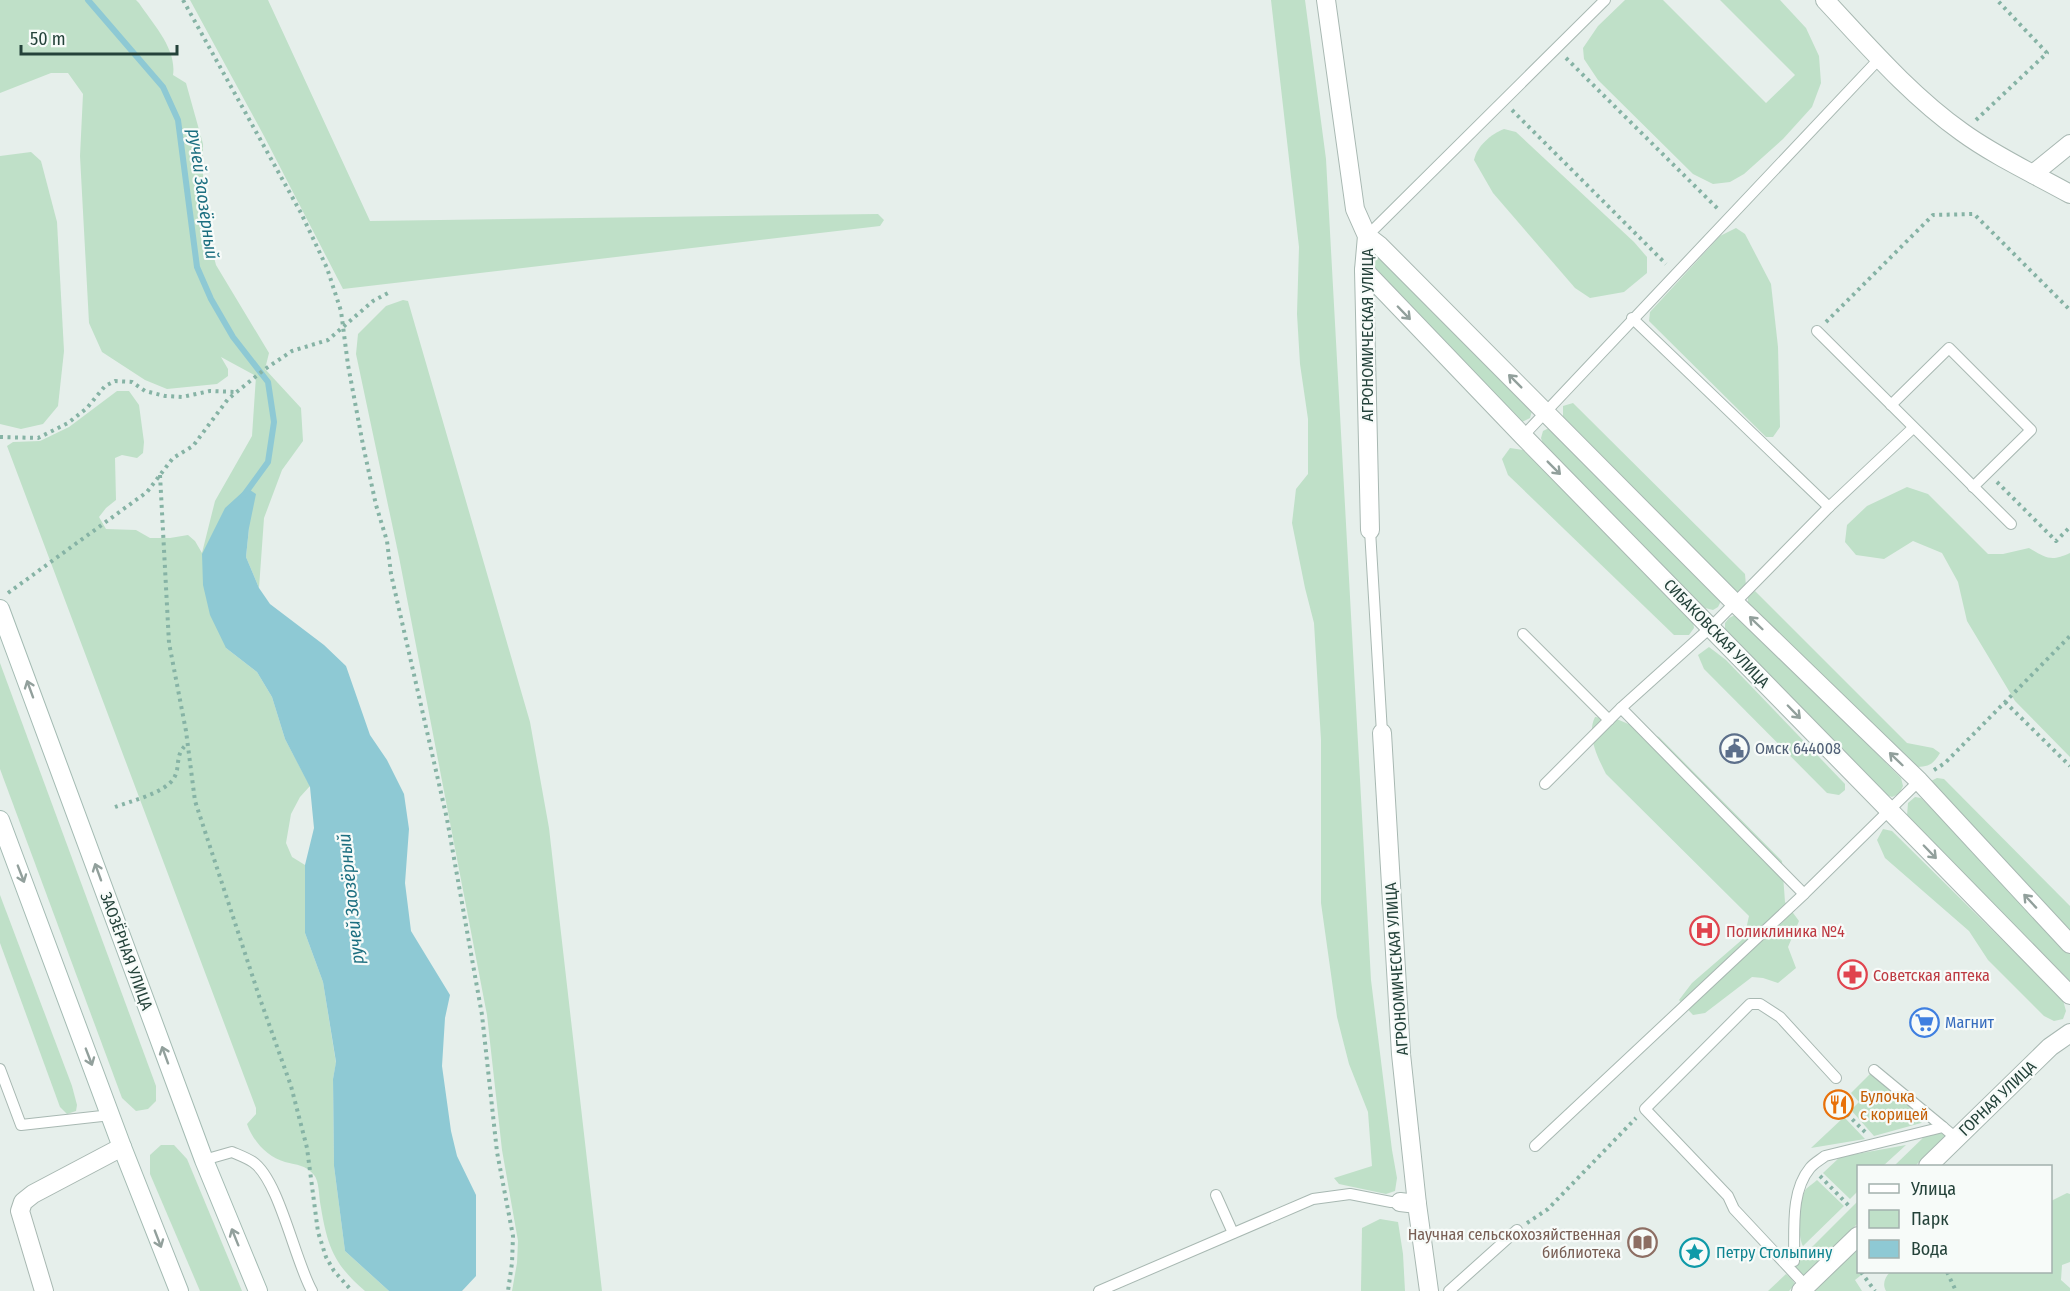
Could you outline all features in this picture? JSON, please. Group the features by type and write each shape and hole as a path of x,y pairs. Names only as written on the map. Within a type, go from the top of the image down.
{"street":[{"name":"АГРОНОМИЧЕСКАЯ УЛИЦА","path":"1326,0 1355,209 1367,236 1364,270 1370,530"},
{"path":"1825,0 1880,58 1940,115 1963,133 2070,194"},
{"path":"2033,174 2070,144"},
{"name":"СИБАКОВСКАЯ УЛИЦА","path":"1367,236 1380,246 1735,603 1919,781 2070,944"},
{"name":"СИБАКОВСКАЯ УЛИЦА","path":"1364,270 1523,436 2070,995"},
{"name":"ЗАОЗЁРНАЯ УЛИЦА","path":"0,609 204,1160 258,1291"},
{"name":"АГРОНОМИЧЕСКАЯ УЛИЦА","path":"1382,733 1409,1203 1429,1291"},
{"path":"0,820 4,842 179,1291"},
{"name":"ГОРНАЯ УЛИЦА","path":"1929,1165 1949,1133 2050,1047 2070,1033"},
{"path":"44,1291 20,1211 22,1202 122,1147"},
{"path":"1804,1289 1857,1237"}],"lane":[{"path":"1367,236 1605,0"},
{"path":"1523,436 1880,58"},
{"path":"1632,318 1829,507"},
{"path":"1817,331 2011,524"},
{"path":"1891,405 1949,348 2031,430 1973,487"},
{"path":"1545,784 1621,708 1711,627 1829,507 1914,428"},
{"path":"1370,530 1382,733"},
{"path":"1523,634 1609,720"},
{"path":"1621,708 1804,894"},
{"path":"1535,1146 1804,894 1919,781"},
{"path":"1804,1289 1734,1209 1728,1196 1645,1109 1750,1004 1760,1004 1780,1017 1836,1078"},
{"path":"0,1069 21,1125 111,1114"},
{"path":"1874,1071 1949,1133"},
{"path":"1794,1261 1796,1204 1803,1179 1811,1167 1825,1156 1875,1143 1949,1133"},
{"path":"204,1160 232,1152 255,1163 260,1169 287,1226 312,1291"},
{"path":"1099,1291 1313,1199 1350,1194 1409,1203"},
{"path":"1216,1195 1233,1233"},
{"path":"1449,1291 1517,1230"}],"path":[{"path":"183,0 301,213 327,268 340,311 371,485 387,541 391,574 447,819 482,1015 497,1152 513,1236 508,1291"},
{"path":"1963,133 2047,53 1997,0"},
{"path":"1557,48 1727,218"},
{"path":"1503,101 1675,273"},
{"path":"1817,331 1933,215 1974,214 2070,310"},
{"path":"0,599 147,492 173,458 193,446 228,399 256,375 292,351 328,340 373,301 388,293"},
{"path":"0,437 38,438 68,423 87,408 105,386 115,381 132,382 146,390 165,396 182,397 210,391 237,392"},
{"path":"1988,473 2056,541 2070,527"},
{"path":"160,475 169,643 195,801 291,1086 307,1148 318,1232 326,1257 334,1271 352,1291"},
{"path":"1919,781 1945,763 2070,636"},
{"path":"2005,702 2070,766"},
{"path":"115,807 163,789 174,777 181,749 187,744"},
{"path":"1517,1230 1548,1209 1645,1109"},
{"path":"1847,1114 1875,1143"},
{"path":"1811,1167 1849,1206"},
{"path":"1862,1273 1875,1291"},
{"path":"1947,1273 1956,1291"}],"green space":[{"path":"0,0 136,0 139,3 168,46 173,75 186,83 203,144 203,215 216,265 269,353 265,369 301,408 303,441 282,470 264,518 259,588 246,557 249,528 247,489 226,648 257,672 272,697 285,739 310,786 300,797 291,814 286,843 292,857 305,865 305,933 323,982 336,1063 333,1079 334,1166 345,1251 389,1291 365,1291 345,1271 338,1262 329,1241 318,1184 314,1175 304,1167 278,1160 272,1156 257,1142 247,1124 256,1114 256,1108 7,446 13,442 40,441 69,427 117,391 129,391 139,405 144,442 143,453 137,458 122,455 115,458 116,500 99,517 106,529 136,530 150,538 188,535 195,541 202,553 215,501 252,436 256,376 221,357 228,369 228,376 217,384 167,389 145,380 102,352 89,323 80,156 83,94 68,73 51,73 0,93"},
{"path":"190,0 268,0 370,221 878,214 884,220 880,226 343,289"},
{"path":"1271,0 1305,0 1326,159 1371,980 1397,1178 1395,1191 1386,1194 1339,1184 1334,1178 1372,1166 1368,1112 1349,1064 1337,1017 1321,903 1321,740 1314,623 1292,523 1296,489 1308,474 1308,419 1300,364 1297,314 1299,247"},
{"path":"1625,0 1663,0 1766,103 1795,75 1720,0 1780,0 1806,28 1819,56 1821,83 1812,107 1783,139 1744,174 1730,182 1713,184 1693,174 1598,80 1584,59 1583,48 1598,26"},
{"path":"1504,129 1516,132 1634,242 1647,257 1647,273 1624,292 1590,298 1575,288 1493,193 1474,160 1485,141"},
{"path":"31,152 41,161 57,222 64,351 58,406 43,424 21,429 0,424 0,156"},
{"path":"1736,228 1745,234 1771,284 1778,347 1780,427 1773,437 1766,437 1649,321 1650,312 1720,236"},
{"path":"1379,255 1532,411 1530,418 1522,422 1375,273 1373,262"},
{"path":"403,300 408,301 530,722 549,828 602,1291 512,1291 518,1241 502,1150 487,1015 399,557 356,354 358,334 386,306"},
{"path":"1573,403 1745,574 1746,586 1736,593 1563,419 1563,406"},
{"path":"1551,427 1721,601 1718,607 1713,610 1705,608 1543,444 1541,438 1543,431"},
{"path":"1510,448 1523,450 1692,615 1694,628 1689,635 1674,635 1508,475 1502,459"},
{"path":"1907,487 1928,494 1988,554 2003,554 2029,548 2049,558 2070,553 2070,757 2015,701 1967,621 1958,582 1942,553 1913,541 1884,559 1856,555 1845,542 1847,525 1867,506"},
{"path":"1755,591 1907,743 1933,748 1940,753 1935,760 1927,766 1914,767 1764,623 1748,603 1748,595"},
{"path":"1735,615 1741,617 1901,778 1903,786 1899,794 1892,797 1884,794 1725,629 1725,623"},
{"path":"1709,647 1726,660 1845,784 1845,790 1839,795 1827,793 1704,669 1698,655"},
{"path":"0,663 156,1086 156,1101 148,1109 136,1111 122,1098 0,769"},
{"path":"1595,717 1619,720 1659,737 1782,861 1785,902 1799,921 1788,947 1796,968 1778,983 1752,977 1705,1013 1693,1015 1679,1000 1692,983 1744,938 1749,916 1606,774 1592,739"},
{"path":"1937,778 1944,779 2070,906 2070,931 1931,781"},
{"path":"1915,797 1921,798 2070,948 2070,981 1907,816 1908,803"},
{"path":"1883,829 1892,831 2063,1000 2066,1011 2063,1019 2054,1021 2044,1016 1988,960 1969,931 1885,858 1877,840"},
{"path":"0,895 72,1086 77,1105 76,1111 67,1114 60,1107 0,943"},
{"path":"1871,1073 1926,1119 1921,1123 1874,1136 1851,1110 1859,1102 1851,1093"},
{"path":"1844,1117 1865,1139 1811,1148"},
{"path":"1927,1134 1947,1135 1916,1165 1895,1165"},
{"path":"161,1145 174,1145 187,1159 242,1291 200,1291 150,1174 150,1155"},
{"path":"1906,1145 1884,1165 1857,1165 1857,1192 1850,1199 1823,1173 1840,1157"},
{"path":"1817,1180 1844,1206 1803,1246 1799,1226 1800,1209 1806,1189"},
{"path":"2067,1193 2070,1194 2070,1262 2062,1265 2061,1280 2070,1288 2070,1291 1886,1291 1884,1286 1889,1273 2052,1273 2052,1200"},
{"path":"1857,1202 1857,1224 1806,1276 1802,1278 1797,1274 1794,1265"},
{"path":"1380,1219 1398,1222 1405,1291 1361,1291 1362,1228"},
{"path":"1857,1241 1857,1273 1864,1273 1855,1280 1862,1291 1807,1291"},
{"path":"1786,1274 1795,1284 1789,1291 1768,1291"}],"water":[{"path":"247,488 256,494 246,557 259,588 270,604 324,645 346,666 370,735 387,760 404,794 409,829 405,883 411,931 450,995 445,1018 442,1066 451,1131 457,1156 476,1195 476,1276 462,1291 389,1291 345,1251 334,1166 333,1079 336,1062 323,982 305,933 305,865 314,828 310,787 285,739 272,697 257,672 226,648 210,615 203,585 202,554 225,508"}],"waterway":[{"name":"ручей Заозёрный","path":"88,0 163,87 178,120 197,267 211,299 233,337 268,382 274,422 268,462 244,495"}],"place":[{"name":"Омск 644008","path":"1734,748"},
{"name":"Поликлиника №4","path":"1705,931"},
{"name":"Советская аптека","path":"1852,975"},
{"name":"Магнит","path":"1924,1022"},
{"name":"Булочка с корицей","path":"1839,1105"},
{"name":"Научная сельскохозяйственная библиотека","path":"1642,1243"},
{"name":"Петру Столыпину","path":"1695,1252"}]}
